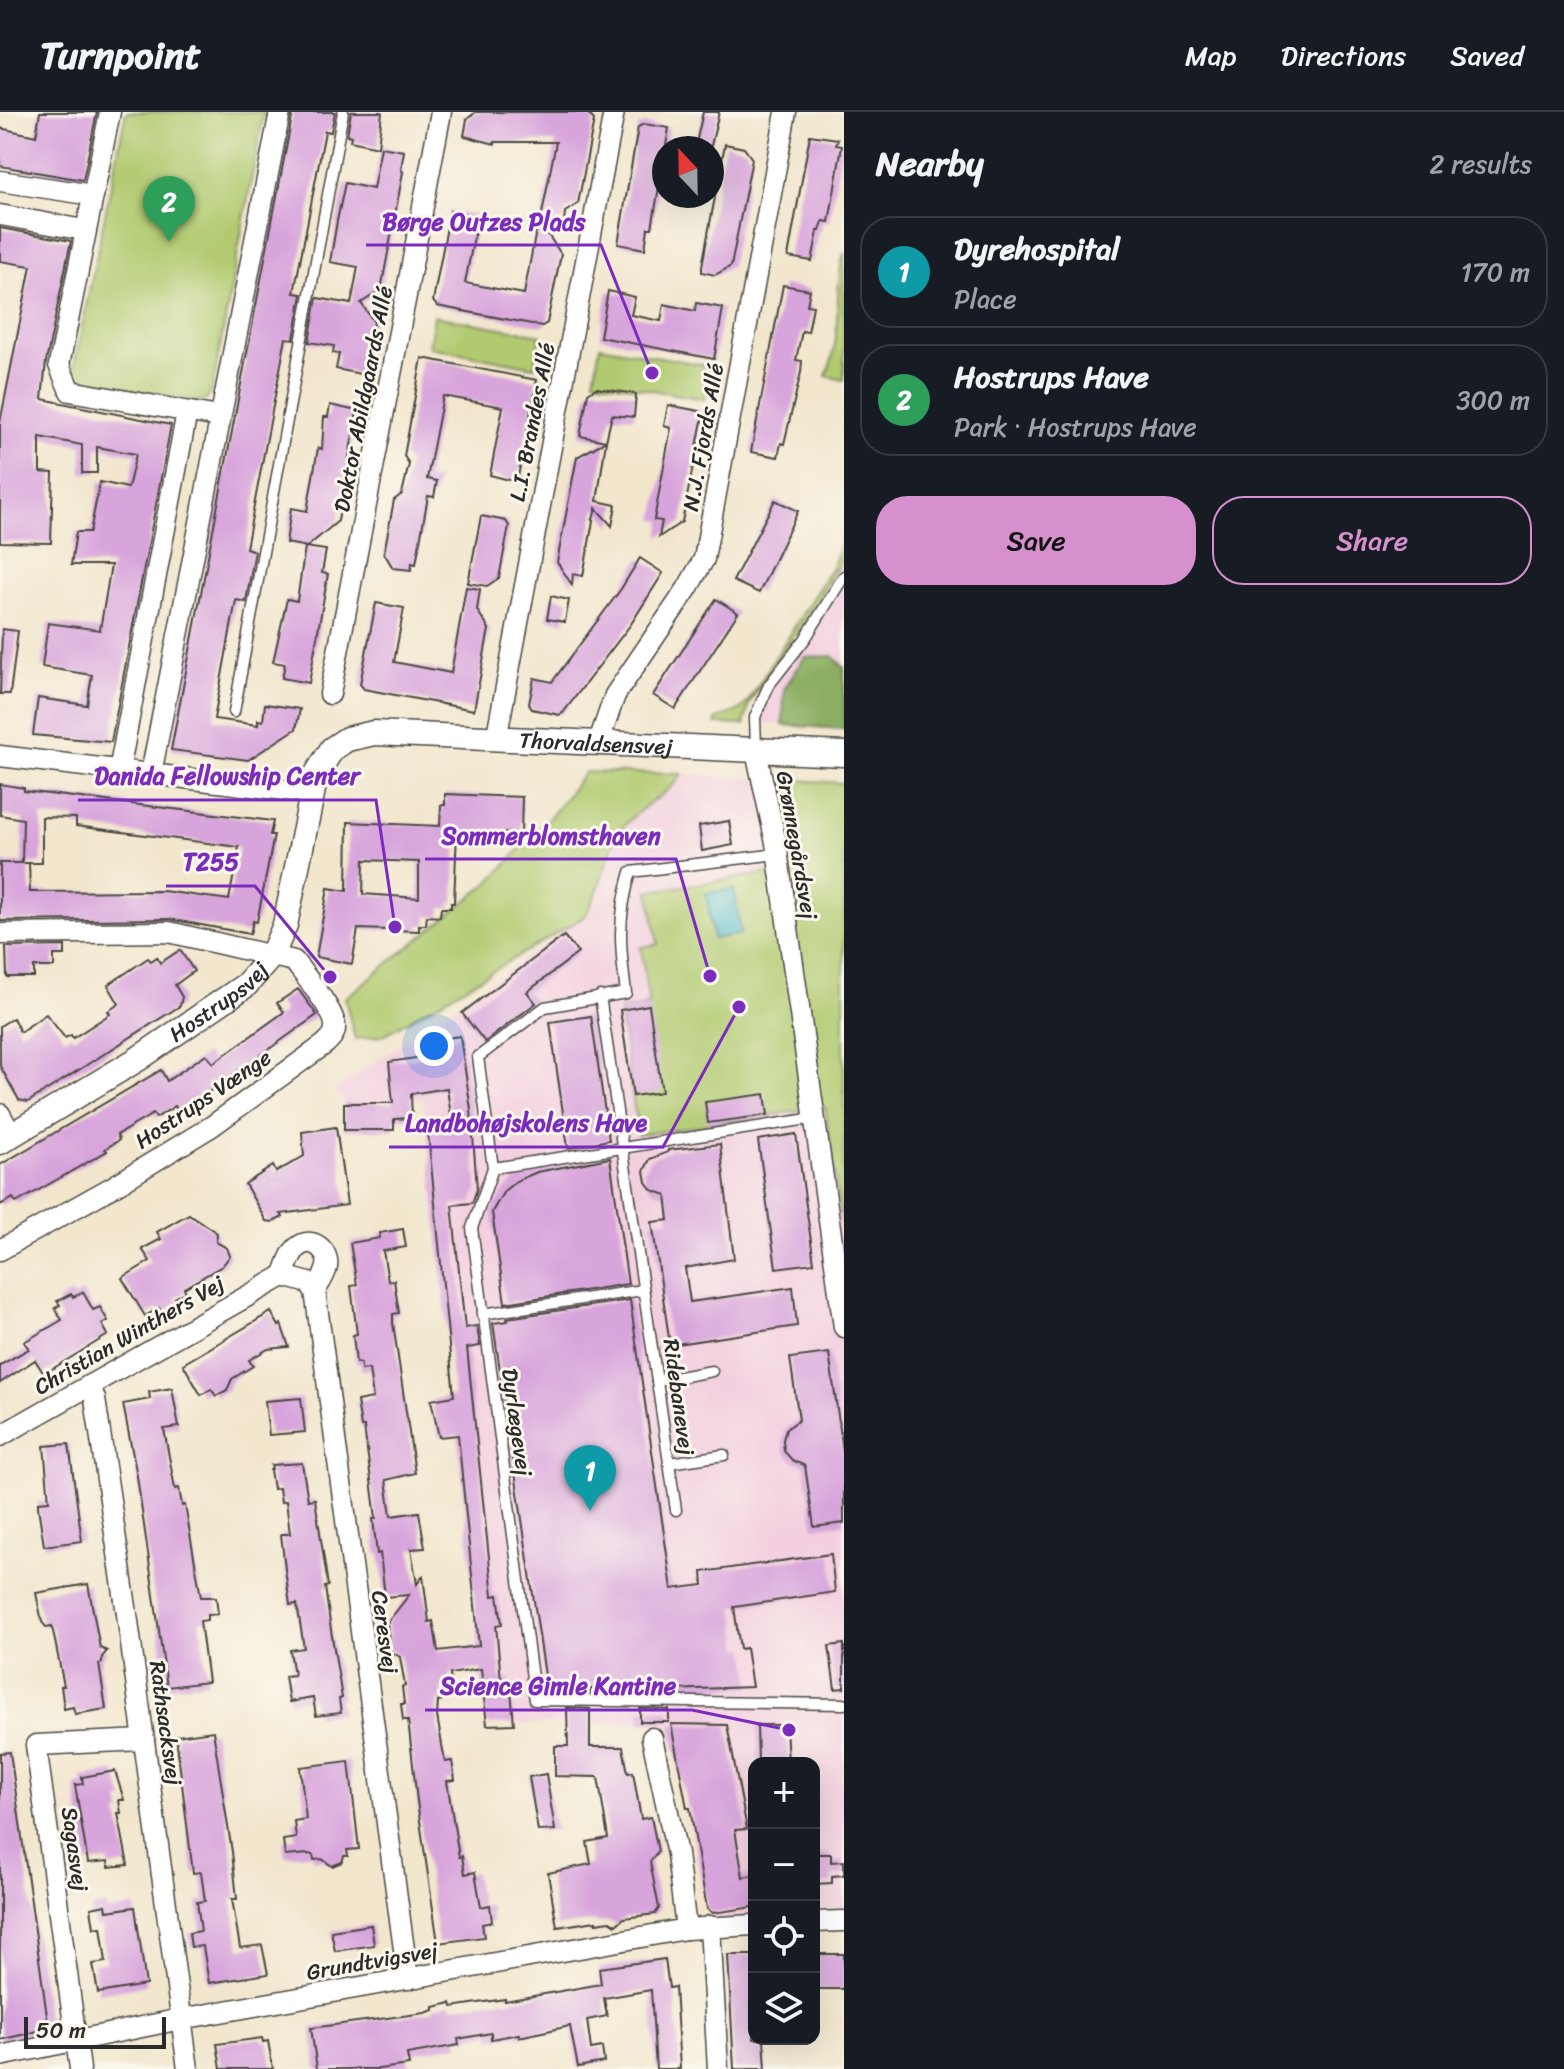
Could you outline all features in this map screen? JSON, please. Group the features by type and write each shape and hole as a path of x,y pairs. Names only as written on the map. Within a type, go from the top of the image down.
{"street":[{"path":"110,112 59,365 70,391 219,417"},
{"path":"151,774 280,112"},
{"name":"Doktor Abildgaards Allé","path":"330,694 441,112"},
{"name":"L.I. Brandes Allé","path":"496,740 614,112"},
{"name":"N.J. Fjords Allé","path":"598,744 615,695 704,559 786,112"},
{"path":"0,181 93,195"},
{"path":"0,215 84,230"},
{"path":"119,771 187,412"},
{"name":"Thorvaldsensvej","path":"347,739 374,733 844,754"},
{"name":"Hostrupsvej","path":"4,1131 138,1059 246,985 272,955 285,925 310,793 323,761 332,749 347,739"},
{"name":"Grønnegårdsvej","path":"756,751 777,854 844,1327"},
{"path":"0,756 310,793"},
{"path":"0,934 169,932 272,955"},
{"name":"Hostrups Vænge","path":"0,1250 212,1126 330,1039 336,1024 331,1014 294,961 272,955"},
{"name":"Christian Winthers Vej","path":"0,1436 90,1385 300,1282 297,1247 314,1244 324,1251"},
{"name":"Ceresvej","path":"324,1251 326,1270 300,1282 408,1979"},
{"name":"Rathsacksvej","path":"90,1385 97,1414 144,1740 188,2069"},
{"path":"652,1738 677,1854 686,1929"},
{"name":"Sagasvej","path":"80,2069 36,1745 144,1740"},
{"path":"820,1922 844,1921"},
{"name":"Grundtvigsvej","path":"0,2056 181,2019 686,1929 748,1925"},
{"path":"710,1926 718,2069"}],"lane":[{"path":"234,712 343,112"},
{"path":"756,751 755,717 769,685 805,639 844,576"},
{"path":"777,854 631,872 622,902 620,943 626,993 545,1007 478,1057 493,1168 815,1118"},
{"name":"Ridebanevej","path":"600,996 676,1510"},
{"name":"Dyrlægevej","path":"493,1168 472,1228 535,1700 844,1704"},
{"path":"482,1314 643,1290"},
{"path":"657,1381 712,1371"},
{"path":"669,1463 724,1455"}],"shaded area":[{"path":"844,540 844,727 754,723 839,561"},
{"path":"682,774 844,783 844,1771 841,1772 844,1797 844,1913 820,1915 820,1757 748,1757 748,1920 709,1923 670,1723 486,1725 424,1100 344,1102 334,1090 584,917 596,904 612,844 632,818 674,785"}],"green space":[{"path":"126,112 264,112 212,390 206,400 196,402 76,378 73,371"},
{"path":"844,252 844,380 826,376 835,346"},
{"path":"434,316 541,335 534,367 429,347"},
{"path":"600,346 709,366 704,399 594,380"},
{"path":"844,533 844,555 815,605 749,704 744,725 715,724 717,719 740,710 747,703 833,565"},
{"path":"833,656 844,668 844,729 783,725 784,689 805,657"},
{"path":"585,772 682,774 670,788 625,825 612,847 596,895 584,917 382,1036 355,1039 345,998 491,881 556,810"},
{"path":"780,779 844,783 844,1238 825,1107 638,1135 620,1010 649,1005 641,947 658,944 649,891 791,870"}],"water":[{"path":"734,889 741,934 713,939 706,893"}],"building":[{"path":"40,112 97,112 83,180 0,166 0,128 36,136"},
{"path":"293,112 335,112 331,132 325,131 294,293 302,294 294,339 286,338 246,548 255,551 246,602 236,600 214,719 258,725 258,720 263,721 265,704 300,709 296,729 248,760 171,750"},
{"path":"351,112 382,112 378,147 350,141 351,136 347,135"},
{"path":"476,112 587,112 594,120 578,204 565,212 564,223 541,219 556,142 495,144 464,136 467,119"},
{"path":"703,112 719,112 713,136 698,136"},
{"path":"644,124 669,128 668,136 652,136 652,208 655,208 645,249 618,244 638,127"},
{"path":"810,135 838,139 836,145 842,146 829,222 823,221 818,231 812,261 788,257"},
{"path":"725,144 744,148 752,159 731,266 715,275 702,272 702,266 713,208 724,208"},
{"path":"381,147 404,151 403,172 381,290 361,303 374,322 365,371 360,374 336,369 339,354 333,353 334,346 309,342 317,298 351,304 358,267 330,262 337,221 345,183 373,189"},
{"path":"450,211 478,216 465,283 524,294 538,220 561,254 547,323 542,326 437,306 433,301"},
{"path":"0,228 71,241 46,362 42,399 171,425 111,742 33,735 38,698 87,705 92,675 42,667 48,623 100,630 111,565 71,565 76,532 90,532 100,482 128,488 136,454 97,447 97,473 82,473 82,445 40,437 40,472 53,473 51,543 0,542 0,423 31,266 0,261"},
{"path":"783,285 810,290 807,305 813,306 808,332 802,331 796,360 802,361 801,372 778,457 751,452"},
{"path":"608,291 635,297 631,315 661,321 664,304 695,311 696,303 723,308 714,359 600,337"},
{"path":"422,358 537,380 518,477 513,481 490,475 503,407 443,396 427,479 437,481 434,497 428,496 416,564 412,563 411,570 393,568 384,553 394,500 402,494 409,464 404,456"},
{"path":"596,388 636,394 634,417 612,415 606,441 580,436 588,393"},
{"path":"330,405 357,411 338,521 307,547 286,543 291,508 307,511 318,448 322,449 324,417 328,417"},
{"path":"668,405 699,411 703,416 682,522 659,537 662,521 654,520 671,428 664,426"},
{"path":"606,441 597,501 616,505 612,526 596,508 591,519 583,576 573,574 572,585 557,562 577,457"},
{"path":"775,500 798,511 759,593 733,581"},
{"path":"481,516 506,521 509,526 499,578 487,586 468,583"},
{"path":"305,547 326,550 322,573 328,574 309,683 282,678 285,664 273,662 287,599 297,601"},
{"path":"640,558 663,573 631,624 563,713 559,715 532,709 529,704 534,678 552,682 621,589"},
{"path":"466,587 480,589 477,610 489,629 474,710 364,689 360,684 376,603 404,608 394,662 451,673"},
{"path":"551,596 569,600 565,622 547,619"},
{"path":"716,599 738,613 675,709 653,695"},
{"path":"2,629 18,631 10,694 0,694"},
{"path":"0,784 24,788 24,791 273,821 270,835 274,835 257,922 253,921 250,934 169,919 0,921 0,863 22,863 23,819 0,815","holes":["42,817 76,818 76,826 239,847 229,900 163,891 30,892 29,863 42,863"]},
{"path":"445,794 522,797 521,834 457,831 454,903 451,903 451,908 441,908 440,917 427,916 426,925 419,925 419,931 358,929 352,964 316,957 328,888 347,891 348,822 440,826 441,805 445,805","holes":["364,860 419,862 419,898 363,894"]},
{"path":"729,821 733,845 702,851 699,826"},
{"path":"564,936 578,953 527,992 536,1003 485,1042 462,1013"},
{"path":"65,946 65,955 54,955 54,967 34,967 34,977 7,977 6,947"},
{"path":"180,950 194,971 175,985 182,997 180,1006 28,1102 19,1100 0,1066 0,1026 13,1018 20,1032 46,1014 65,1038 71,1035 73,1038 110,1014 108,1011 119,1004 108,985 148,958 151,961 157,957 160,963"},
{"path":"298,989 317,1015 179,1113 175,1106 156,1118 153,1114 117,1135 119,1140 105,1149 107,1151 16,1203 13,1198 0,1205 0,1165 161,1070 167,1081 206,1054 213,1063 284,1012 277,1003"},
{"path":"649,1005 662,1092 633,1096 620,1010"},
{"path":"591,1016 609,1140 568,1148 550,1022"},
{"path":"460,1036 471,1110 477,1189 472,1203 452,1205 465,1328 477,1326 480,1346 467,1348 493,1596 498,1595 502,1624 496,1625 501,1680 510,1679 514,1724 487,1725 481,1669 450,1674 451,1687 441,1688 443,1700 438,1701 437,1716 445,1762 452,1761 455,1780 447,1781 459,1857 462,1856 465,1874 475,1872 481,1907 490,1905 492,1922 482,1924 484,1937 438,1943 408,1720 403,1720 402,1687 405,1686 400,1657 390,1651 387,1623 409,1595 385,1597 380,1553 377,1554 373,1519 376,1518 364,1427 361,1427 357,1401 373,1398 369,1369 361,1370 361,1363 356,1363 353,1335 357,1334 351,1286 357,1285 350,1243 380,1238 380,1233 403,1229 406,1247 383,1251 388,1281 394,1280 399,1313 393,1314 393,1323 415,1473 386,1480 391,1516 419,1512 425,1548 411,1549 417,1584 423,1576 429,1622 433,1621 438,1651 479,1646 458,1435 439,1437 431,1400 454,1396 428,1133 453,1130 447,1088 411,1094 412,1118 394,1119 394,1130 344,1130 344,1103 393,1103 389,1062 442,1054 440,1039"},
{"path":"765,1094 768,1115 708,1123 705,1102"},
{"path":"336,1127 347,1205 281,1214 283,1217 273,1222 266,1221 245,1184 273,1166 276,1172 304,1156 302,1132"},
{"path":"796,1134 814,1263 776,1268 758,1140"},
{"path":"720,1144 734,1259 685,1268 690,1302 793,1287 797,1326 670,1345 652,1222 669,1220 666,1195 652,1190 646,1182 644,1171 650,1159 668,1150"},
{"path":"610,1158 628,1284 505,1303 492,1212 504,1191 516,1181 537,1172"},
{"path":"189,1214 217,1233 216,1242 227,1248 230,1256 222,1266 184,1288 186,1292 175,1298 178,1303 162,1313 159,1308 145,1316 122,1278 150,1261 142,1249 161,1239 157,1232"},
{"path":"83,1292 93,1310 100,1307 108,1321 102,1324 108,1335 44,1374 35,1360 0,1383 0,1365 29,1349 24,1342 62,1320 55,1308 60,1305 57,1301"},
{"path":"630,1300 672,1589 703,1585 702,1572 831,1554 835,1592 734,1607 740,1649 746,1648 752,1687 668,1690 669,1694 640,1693 640,1689 590,1689 590,1693 547,1689 493,1323 508,1321 507,1318"},
{"path":"271,1312 279,1326 281,1324 289,1347 268,1349 249,1360 253,1366 232,1379 227,1390 216,1396 211,1389 201,1395 183,1364"},
{"path":"829,1353 844,1457 844,1523 814,1527 805,1466 792,1460 784,1451 786,1429 799,1420 790,1358"},
{"path":"172,1388 179,1427 164,1429 175,1489 179,1488 182,1506 185,1505 201,1597 216,1597 218,1614 207,1615 207,1620 200,1621 208,1682 167,1687 137,1476 123,1404 150,1399 149,1392"},
{"path":"301,1398 305,1432 269,1435 265,1401"},
{"path":"69,1444 82,1541 44,1546 38,1502 49,1501 44,1446"},
{"path":"302,1463 308,1500 315,1499 342,1698 339,1699 341,1713 316,1716 313,1698 289,1702 285,1676 294,1675 290,1650 304,1648 297,1604 290,1605 285,1569 281,1534 290,1534 286,1501 281,1502 279,1488 273,1489 270,1470 271,1465"},
{"path":"88,1584 100,1648 107,1651 99,1664 106,1709 75,1714 73,1707 64,1709 61,1686 64,1686 52,1626 46,1627 42,1622 36,1593"},
{"path":"844,1644 844,1688 835,1689 829,1646"},
{"path":"567,1708 590,1709 590,1747 623,1747 628,1773 633,1772 641,1819 651,1817 658,1851 650,1862 659,1908 655,1914 624,1918 616,1925 610,1921 596,1921 557,1927 548,1873 591,1864 587,1842 608,1838 598,1777 555,1776 555,1746 568,1746"},
{"path":"640,1709 669,1710 669,1722 640,1722"},
{"path":"671,1724 727,1725 747,1829 735,1830 743,1877 748,1876 748,1908 713,1913 707,1909 690,1808 687,1808"},
{"path":"757,1725 786,1725 788,1757 758,1757"},
{"path":"213,1731 232,1852 237,1899 232,1899 240,1948 262,1945 268,1974 209,1983 203,1946 191,1947 189,1933 201,1931 197,1902 205,1901 201,1872 193,1873 176,1736"},
{"path":"10,1752 48,2023 42,2030 0,2040 0,1753"},
{"path":"349,1761 359,1849 347,1850 348,1856 332,1866 322,1859 314,1860 313,1855 285,1856 283,1840 296,1838 294,1821 306,1819 300,1767"},
{"path":"115,1771 124,1800 119,1800 121,1813 118,1813 128,1865 109,1867 108,1861 88,1863 75,1785 83,1784 82,1777"},
{"path":"546,1774 555,1830 538,1831 529,1777"},
{"path":"820,1854 831,1854 831,1862 844,1861 844,1875 832,1876 832,1883 820,1884"},
{"path":"106,1905 107,1911 135,1907 146,1985 98,1993 93,1964 106,1962 101,1927 94,1928 91,1908"},
{"path":"371,1925 374,1945 335,1951 331,1931"},
{"path":"820,1954 844,1954 844,1989 820,1989"},
{"path":"728,1955 748,1955 748,2045 764,2045 766,2069 734,2069"},
{"path":"665,1959 669,1988 675,1987 680,2069 656,2069 651,1990 604,1998 607,2016 587,2020 591,2049 602,2047 604,2062 578,2067 570,2026 519,2037 519,2034 491,2039 491,2033 458,2039 459,2045 407,2054 409,2065 379,2069 317,2069 311,2028 425,2013 451,2003 452,2007 505,2001 601,1984 599,1968"},
{"path":"262,2038 263,2042 268,2041 273,2069 221,2069 217,2044"}],"place":[{"name":"Hostrups Have","path":"169,242"},
{"name":"Børge Outzes Plads","path":"652,373"},
{"name":"Danida Fellowship Center","path":"395,927"},
{"name":"Sommerblomsthaven","path":"710,976"},
{"name":"T255","path":"330,977"},
{"name":"Landbohøjskolens Have","path":"739,1007"},
{"name":"Dyrehospital","path":"590,1511"},
{"name":"Science Gimle Kantine","path":"789,1730"}]}
